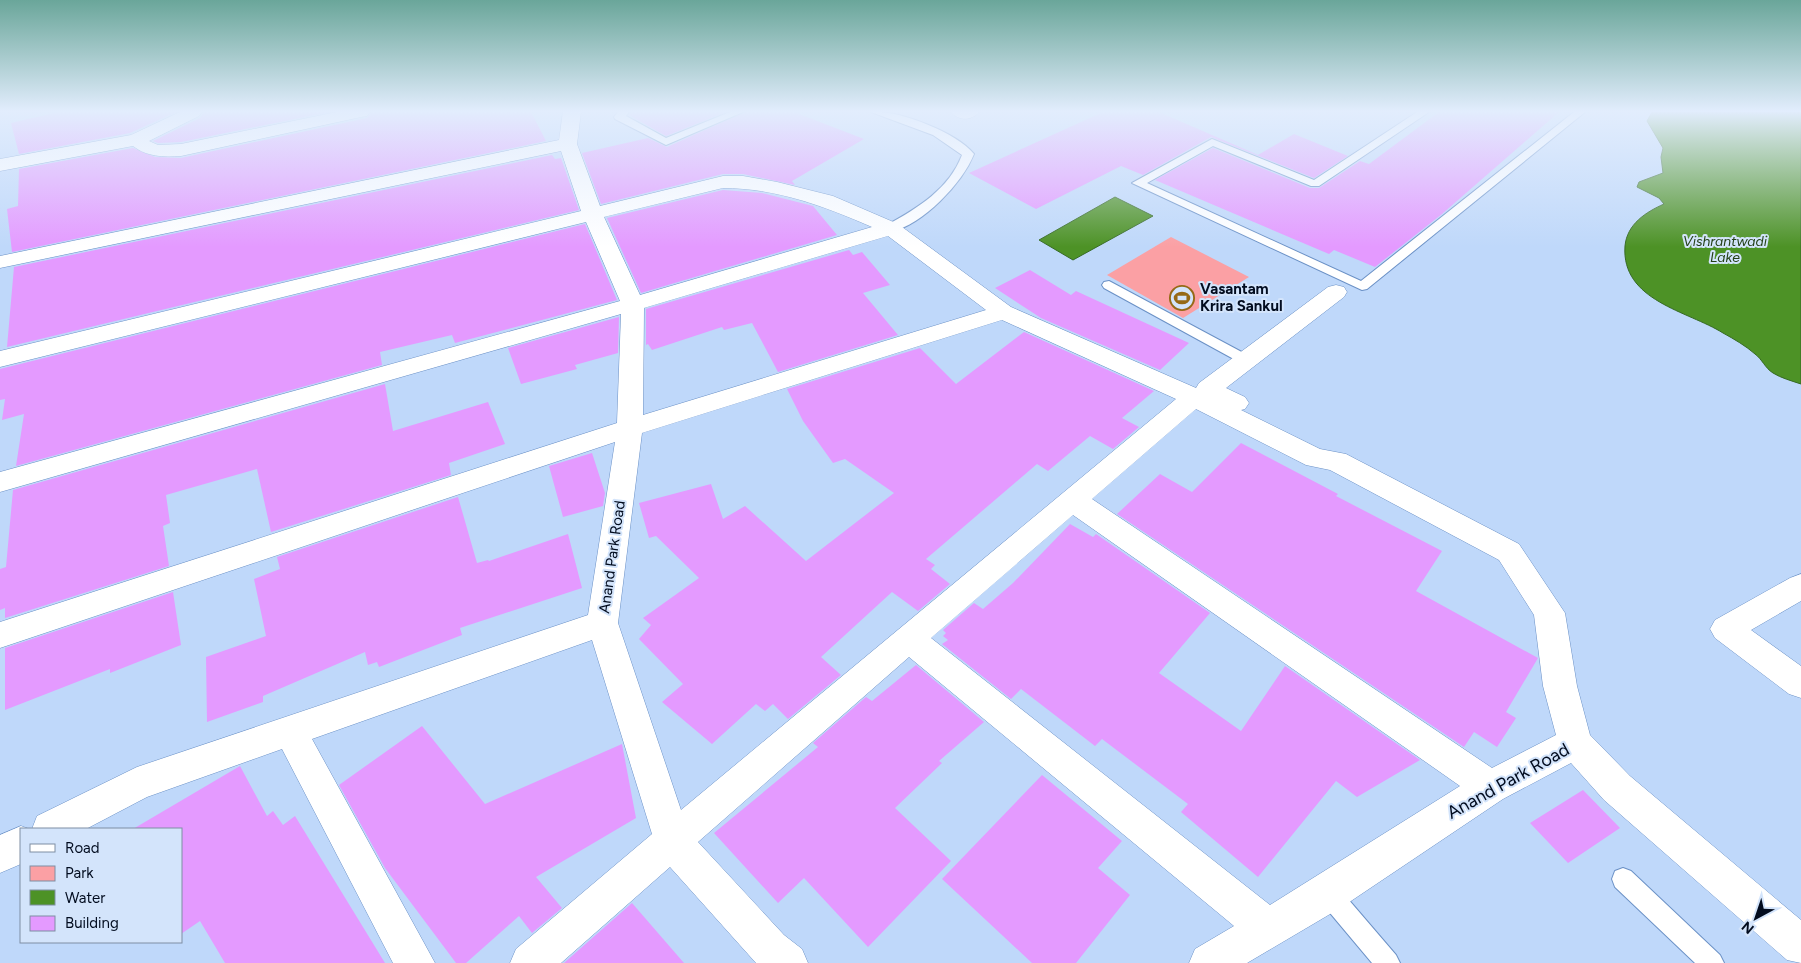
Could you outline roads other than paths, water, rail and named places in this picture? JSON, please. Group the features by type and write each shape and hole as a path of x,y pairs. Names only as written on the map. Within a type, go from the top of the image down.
{"street":[{"path":"0,165 44,157"},
{"path":"0,262 506,157"},
{"name":"Anand Park Road","path":"573,157 592,213 633,304 630,428 602,623 673,842 770,949 788,963"},
{"path":"0,359 695,188 723,182 743,182 826,200 891,228 1003,312 1194,397 1315,458 1336,461"},
{"path":"0,482 633,304 891,228"},
{"path":"1344,287 1208,389 1324,448 1336,461 1509,552 1548,613 1560,686 1575,743"},
{"path":"0,635 630,428 1003,312"},
{"path":"530,963 1194,397"},
{"path":"1072,500 1490,787"},
{"path":"1801,586 1726,629 1801,684"},
{"path":"52,828 137,784 602,623"},
{"path":"909,638 1268,928"},
{"path":"290,731 415,963"},
{"name":"Anand Park Road","path":"1209,963 1328,893 1490,787 1575,743 1617,788 1801,946"},
{"path":"0,855 20,845"}],"lane":[{"path":"891,228 935,199 965,167 967,157"},
{"path":"1185,157 1138,183 1344,287 1362,286 1524,157"},
{"path":"1249,157 1315,184 1356,157"},
{"path":"1109,285 1246,360"},
{"path":"1623,879 1712,963"},
{"path":"1328,893 1388,963"}],"water":[{"name":"Vishrantwadi Lake","path":"1661,157 1801,157 1801,384 1773,373 1744,345 1709,325 1659,302 1645,292 1634,280 1627,265 1625,246 1629,231 1644,215 1664,204 1659,198 1637,187 1639,182 1663,173"},
{"path":"1115,197 1153,216 1073,260 1039,240"}],"place":[{"name":"Vasantam Krira Sankul","path":"1182,298"}]}
